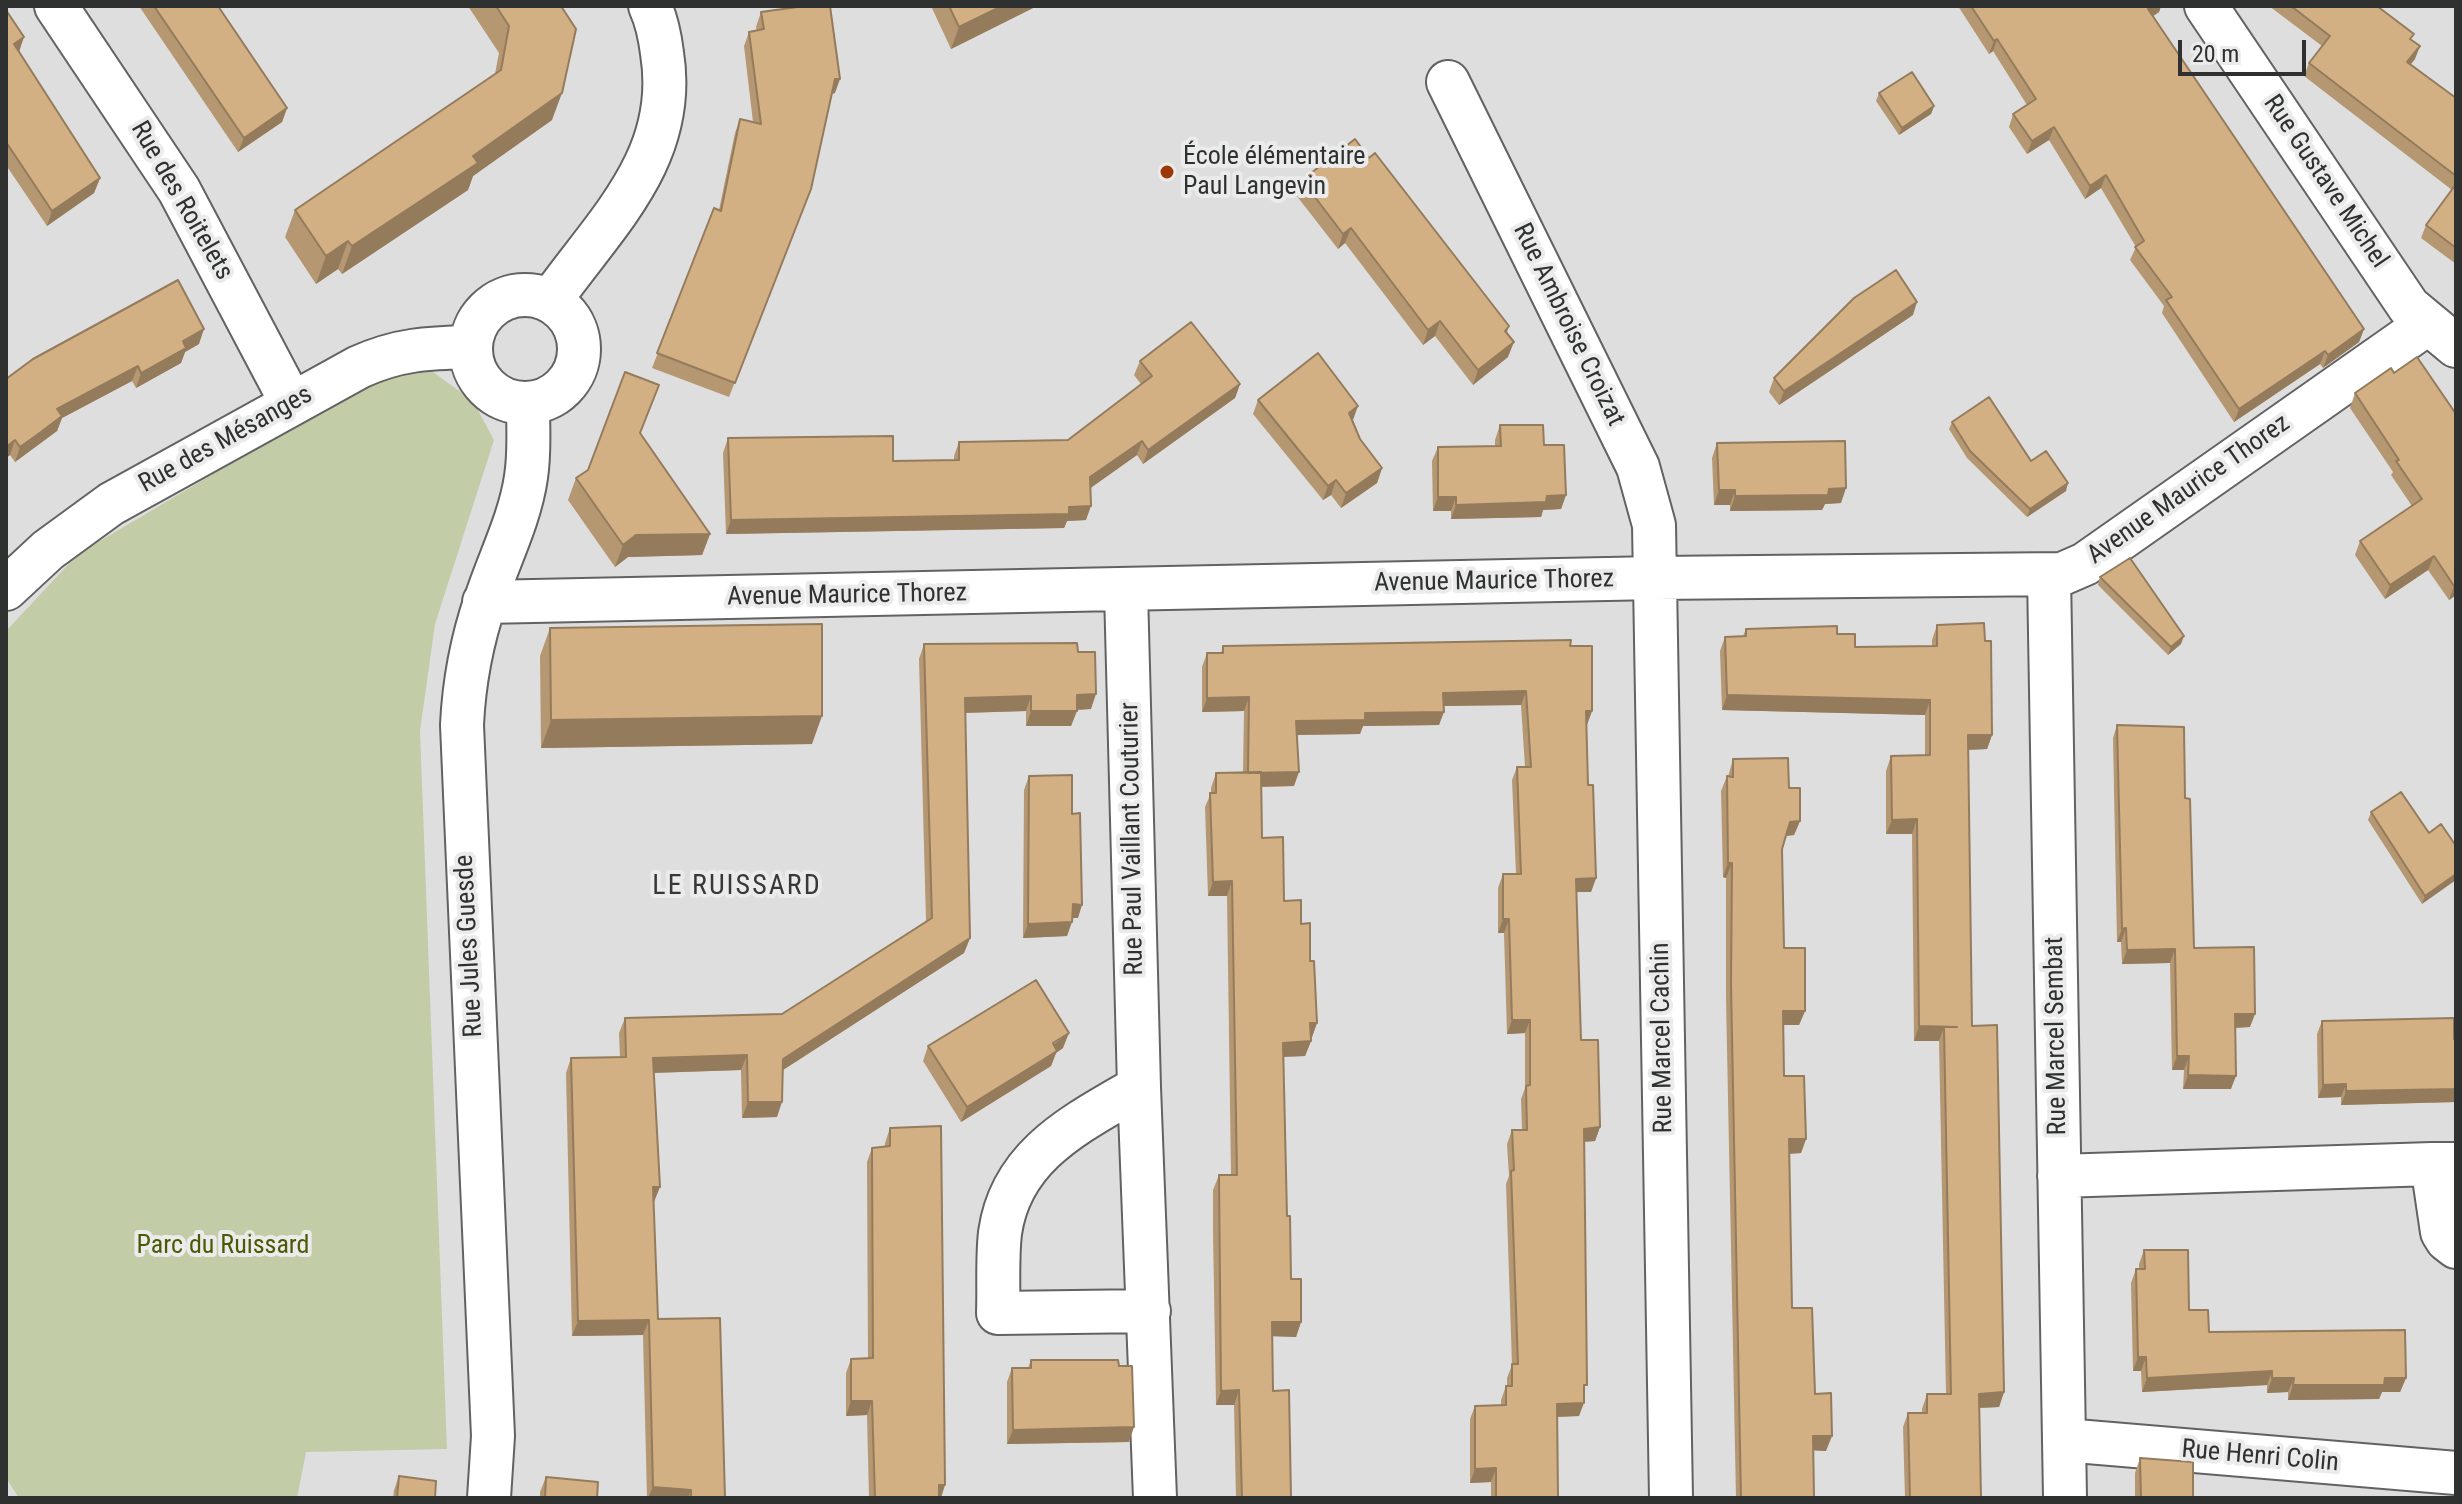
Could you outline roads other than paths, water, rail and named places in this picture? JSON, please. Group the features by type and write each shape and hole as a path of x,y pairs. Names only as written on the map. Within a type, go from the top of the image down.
{"street":[{"name":"Rue des Roitelets","path":"56,6 179,190 292,404"},
{"path":"550,301 624,200 646,164 661,128 666,92 664,64 658,27 650,6"},
{"name":"Rue Gustave Michel","path":"2206,6 2409,307 2441,335"},
{"name":"Rue Ambroise Croizat","path":"1448,82 1638,467 1654,525 1656,578"},
{"path":"526,295 550,301 569,317 577,332 577,365 570,380 559,392 528,404 511,402 490,391 475,371 471,347 478,323 495,304 510,297 526,295"},
{"name":"Avenue Maurice Thorez","path":"484,602 1656,578 2062,574 2085,564 2441,335"},
{"name":"Rue des Mésanges","path":"6,589 48,550 111,504 359,367 416,348 471,347"},
{"name":"Rue Jules Guesde","path":"489,1498 493,1436 462,744 465,685 484,602 526,478 528,404"},
{"name":"Rue Marcel Sembat","path":"2049,575 2065,1498"},
{"name":"Rue Marcel Cachin","path":"1656,578 1671,1498"},
{"name":"Rue Paul Vaillant Couturier","path":"1126,591 1139,1087 1155,1498"},
{"path":"1139,1087 1066,1130 1049,1143 1022,1175 1011,1196 1000,1233 998,1313 1149,1311"},
{"path":"2059,1176 2444,1164 2442,1232 2456,1247"},
{"name":"Rue Henri Colin","path":"2064,1440 2456,1473"}],"place":[{"name":"École élémentaire Paul Langevin","path":"1167,172"}],"district":[{"name":"LE RUISSARD","path":"737,887"}],"park label":[{"name":"Parc du Ruissard","path":"223,1246"}]}
